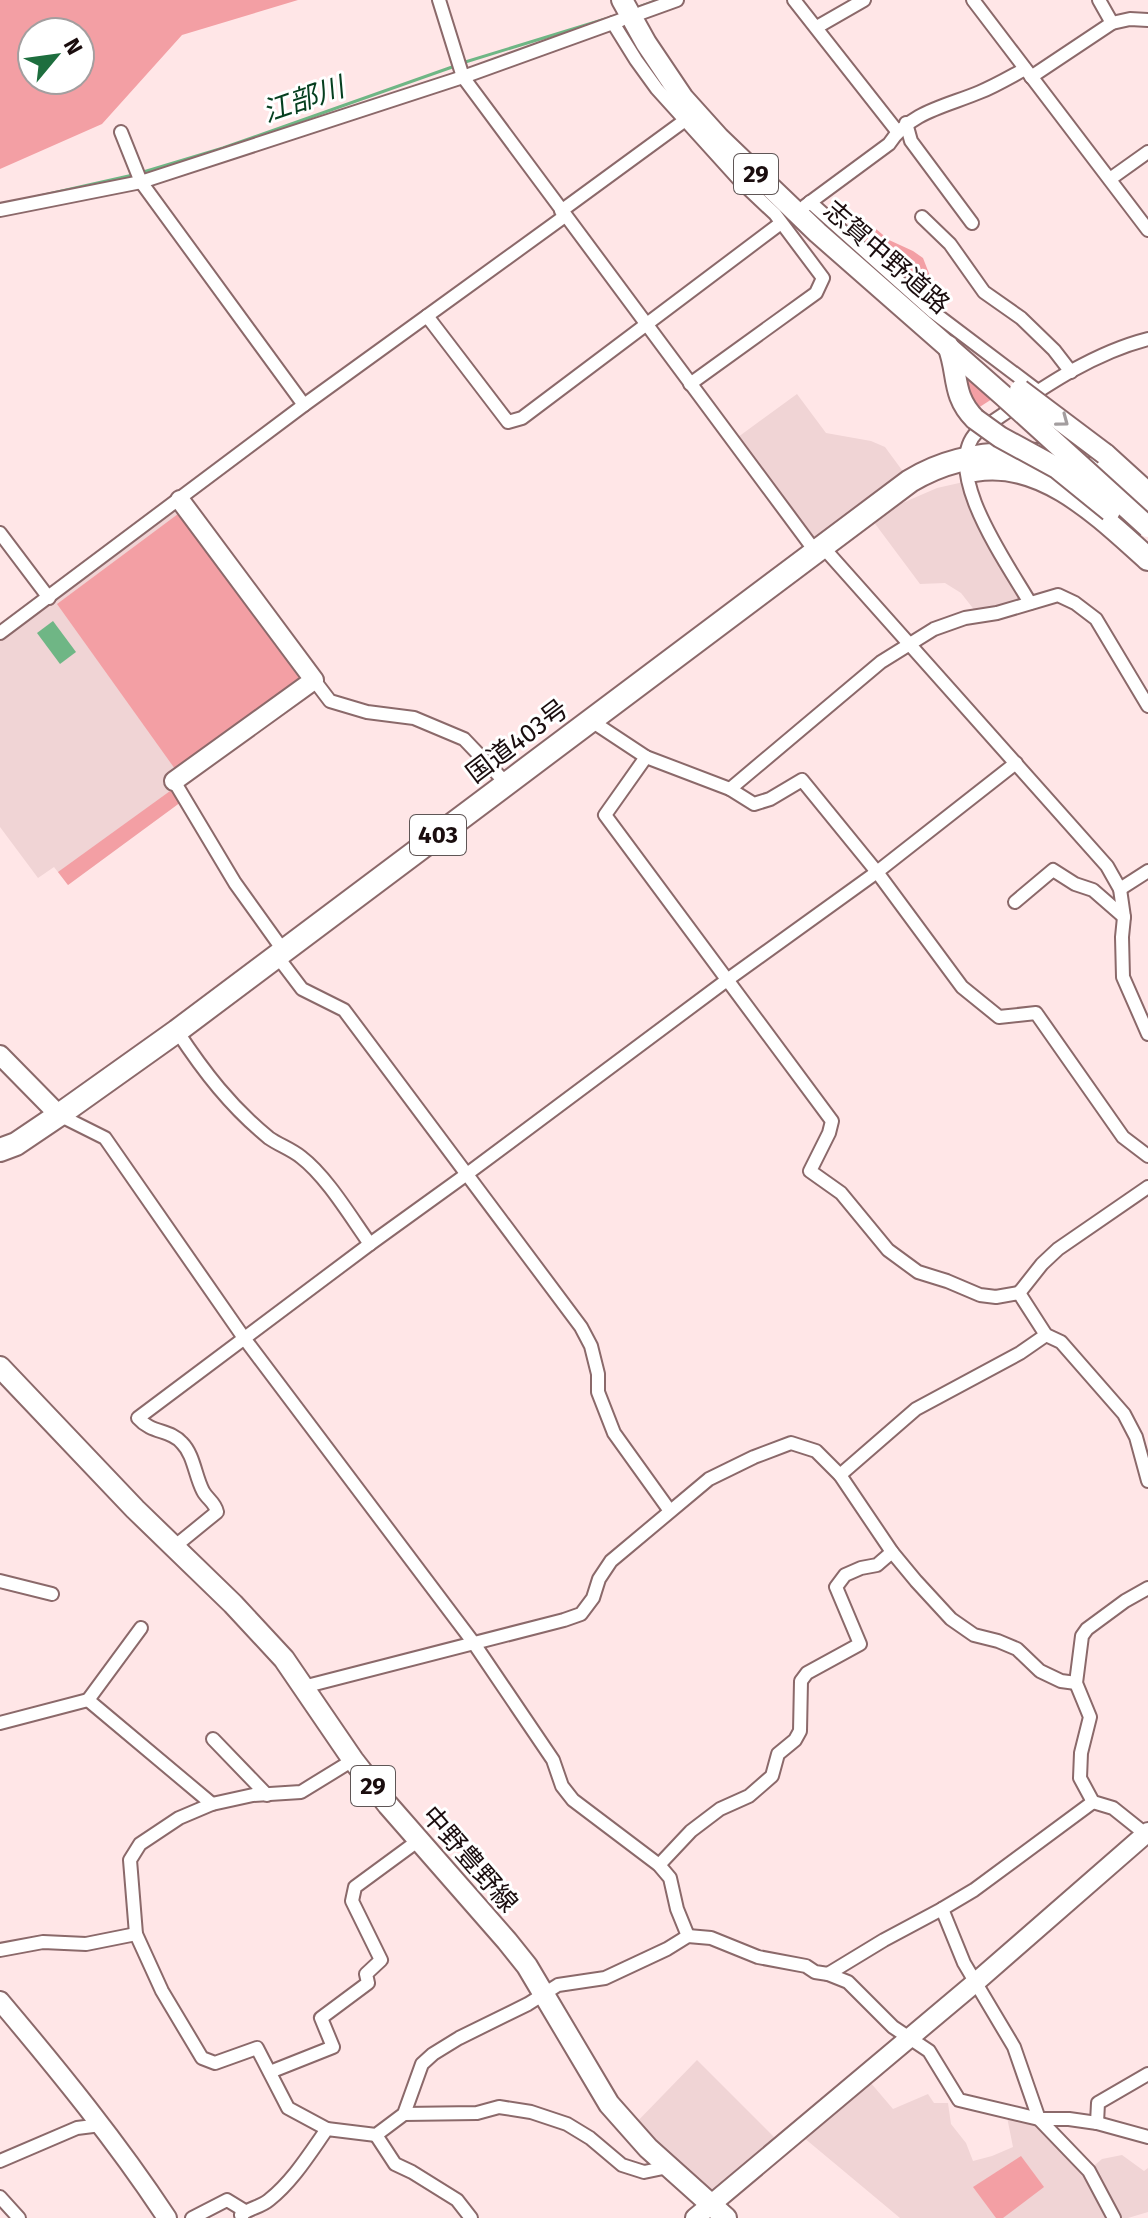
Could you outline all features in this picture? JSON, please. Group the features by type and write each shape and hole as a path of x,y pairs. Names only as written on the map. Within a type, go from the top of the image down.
{"highway":[{"name":"国道403号","path":"967,465 1015,454 1060,460 1101,475 1148,508"},
{"path":"1056,487 1060,460"},
{"name":"国道403号","path":"0,1150 16,1144 177,1031 919,475 943,464 1006,470 1031,476 1089,507 1148,559"}],"main road":[{"name":"志賀中野道路","path":"619,14 646,43 683,98 719,138 818,233 948,346 1022,393 1148,527"},
{"name":"29","path":"920,320 1105,454 1148,493"},
{"path":"948,346 956,388 964,406 975,419 1000,437 1057,468 1148,546"},
{"name":"中野豊野線","path":"0,1367 284,1659 388,1805 507,1941 545,1993 609,2104 648,2148 719,2211"}],"street":[{"path":"439,0 463,77 690,384 818,549 910,645 1107,866 1120,889 1124,917 1123,977 1148,1034"},
{"path":"641,13 677,0"},
{"path":"794,0 902,127 972,223"},
{"path":"817,27 864,0"},
{"path":"973,0 1148,230"},
{"path":"1099,0 1112,23"},
{"path":"0,210 141,181 463,77 619,14 650,79 684,121 775,214 823,278 816,293 690,384"},
{"path":"1022,393 808,204 889,144 902,127 959,99 1028,73 1112,23 1130,19 1148,20"},
{"path":"0,633 684,121"},
{"path":"121,132 141,181 304,405"},
{"path":"1110,179 1148,152"},
{"path":"922,217 950,244 984,292 1021,318 1054,350 1071,372"},
{"path":"427,316 508,422 522,418 781,223"},
{"path":"1030,603 975,505 967,465 970,440 1022,393 1123,345 1148,339"},
{"path":"180,500 330,701 367,712 414,718 464,739 507,784"},
{"path":"0,533 49,598"},
{"path":"730,789 881,662 934,629 965,618 997,613 1058,595 1096,619 1148,706"},
{"path":"314,680 174,781 302,989 344,1010 581,1327 591,1346 598,1374 598,1392 614,1433 670,1511"},
{"path":"590,720 646,757 730,789 754,804 770,799 802,780 877,872 962,987 999,1017 1036,1013 1123,1137 1148,1156"},
{"path":"646,757 605,815 832,1121 810,1171 841,1193 888,1250 918,1272 980,1295 996,1297 1019,1293 1058,1249 1148,1187"},
{"path":"174,1547 217,1512 216,1506 205,1495 182,1443 167,1433 145,1427 138,1418 877,872 1016,763"},
{"path":"1015,902 1053,870 1075,884 1093,890 1124,917"},
{"path":"1120,889 1148,871"},
{"path":"177,1031 238,1111 273,1141 301,1157 322,1179 370,1244"},
{"path":"0,1055 59,1115 105,1138 244,1338 473,1642 553,1760 562,1786 573,1800 659,1865 670,1878 677,1909 688,1936"},
{"path":"1019,1293 1046,1335 1061,1342 1077,1358 1142,1435 1148,1481"},
{"path":"840,1475 916,1409 1020,1353 1046,1335"},
{"path":"303,1687 581,1614 593,1598 599,1579 611,1561 709,1479 791,1443 816,1451 840,1475 892,1552 951,1619 974,1635 1017,1649 1040,1671 1061,1681 1076,1683"},
{"path":"659,1865 691,1831 720,1809 749,1796 772,1776 778,1754 795,1740 800,1731 801,1681 807,1673 860,1644 836,1587 845,1575 877,1565 892,1552"},
{"path":"0,1581 52,1594"},
{"path":"695,2218 719,2211 910,2037 1147,1834 1113,1808 1093,1802 1080,1778 1081,1753 1090,1717 1076,1683 1082,1636 1087,1629 1148,1588"},
{"path":"0,1723 88,1700 141,1628"},
{"path":"88,1700 212,1804"},
{"path":"213,1739 267,1795"},
{"path":"353,1760 301,1792 253,1795 212,1804 179,1818 140,1844 130,1860 136,1934 162,1991 202,2058 215,2063 257,2048 288,2108 327,2129 376,2135 404,2114 422,2064 433,2054 558,1985 605,1978 688,1936 711,1938 758,1957 806,1966 815,1972 848,1982 893,2027 929,2051 959,2100 1039,2119 1097,2123 1148,2137"},
{"path":"828,1974 974,1890 1093,1802"},
{"path":"270,2072 333,2047 321,2018 368,1983 366,1974 381,1960 352,1901 355,1887 419,1840"},
{"path":"942,1909 964,1963 1014,2047 1039,2119 1089,2171 1114,2218"},
{"path":"0,1950 43,1942 86,1944 136,1934"},
{"path":"0,2001 101,2125 167,2218"},
{"path":"1097,2123 1098,2103 1148,2074"},
{"path":"404,2114 477,2113 499,2107 531,2112 567,2124 590,2138 622,2165 644,2172 668,2167"},
{"path":"0,2161 77,2128 101,2125"},
{"path":"192,2218 227,2200 243,2214 267,2203 285,2186 327,2129"},
{"path":"376,2135 395,2164 457,2200 471,2218"},
{"path":"0,2197 19,2218"}],"shaded area":[{"path":"0,0 298,0 182,35 102,124 0,169"},
{"path":"863,218 889,240 923,258 930,276 905,295 834,237"},
{"path":"960,364 992,399 975,410"},
{"path":"797,394 826,433 871,441 885,447 910,481 815,551 734,440"},
{"path":"968,481 1030,603 979,616 961,593 945,583 920,584 873,521 884,511 937,488"},
{"path":"180,500 314,680 175,781 185,799 68,885 54,867 38,878 0,827 0,633"},
{"path":"178,514 299,678 175,769 57,604"},
{"path":"53,621 76,652 60,664 37,633"},
{"path":"177,786 185,799 68,885 58,872"},
{"path":"697,2060 782,2145 712,2204 630,2129"},
{"path":"864,2075 893,2109 928,2094 934,2103 948,2103 951,2124 966,2143 973,2161 1013,2147 1006,2112 1039,2119 1089,2170 1102,2159 1122,2155 1144,2171 1148,2168 1148,2212 1128,2218 900,2218 797,2132"},
{"path":"1021,2156 1044,2187 1003,2218 996,2218 973,2187"}],"waterway":[{"name":"江部川","path":"636,8 658,0"},
{"name":"江部川","path":"462,63 615,16"},
{"name":"江部川","path":"140,173 223,148 455,66"},
{"name":"江部川","path":"35,197 133,175"}]}
